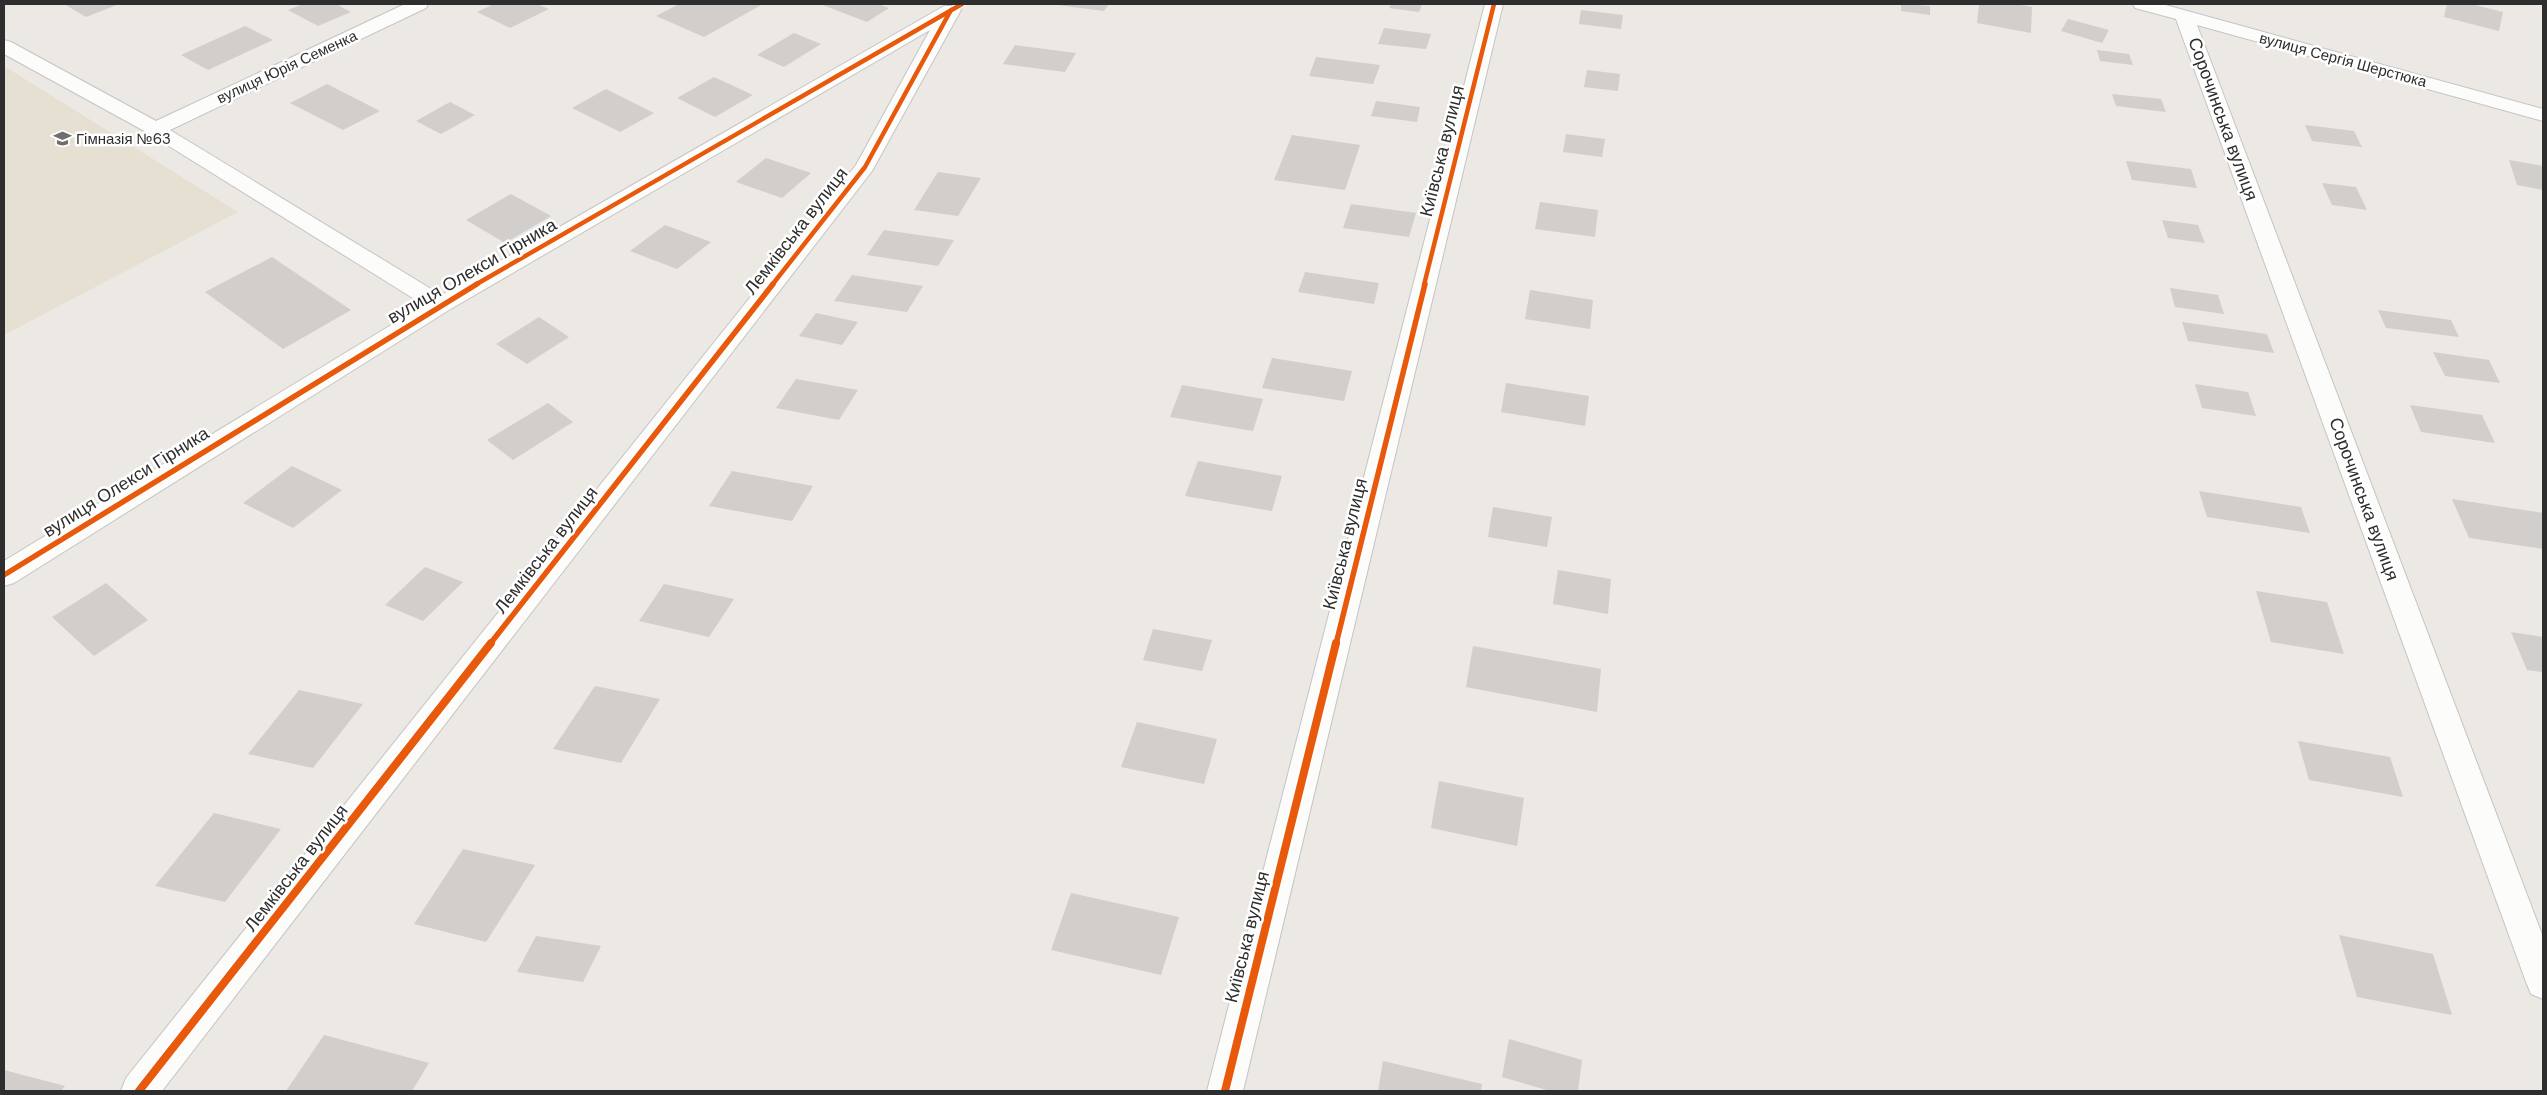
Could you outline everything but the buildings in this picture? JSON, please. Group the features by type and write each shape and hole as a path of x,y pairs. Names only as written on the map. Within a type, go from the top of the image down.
{"street":[{"name":"вулиця Юрія Семенка","path":"155,129 419,4"},
{"name":"Київська вулиця","path":"1225,1091 1494,4"},
{"name":"вулиця Сергія Шерстюка","path":"2142,4 2543,115"},
{"name":"вулиця Олекси Гірника","path":"4,575 441,305 957,7"},
{"name":"Лемківська вулиця","path":"139,1091 865,167 957,7"},
{"name":"Сорочинська вулиця","path":"2184,16 2543,982"},
{"path":"4,46 155,129 441,305"}],"shaded area":[{"name":"Гімназія №63","path":"4,66 238,212 4,335"}],"cycle path":[{"path":"4,575 441,305 962,4"},
{"path":"1225,1091 1494,4"},
{"path":"139,1091 865,167 951,10"}],"place":[{"name":"Гімназія №63","path":"62,139"}]}
